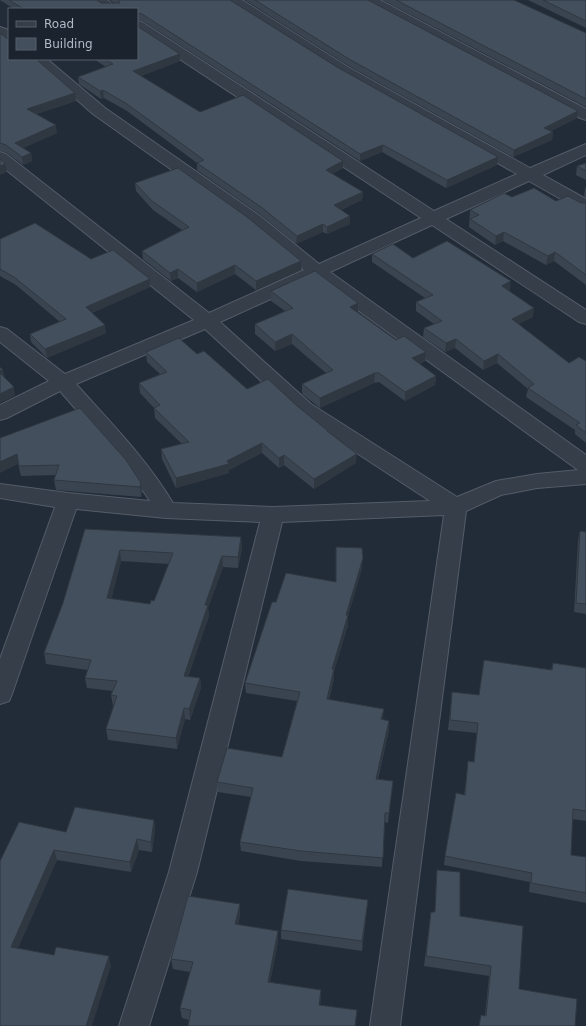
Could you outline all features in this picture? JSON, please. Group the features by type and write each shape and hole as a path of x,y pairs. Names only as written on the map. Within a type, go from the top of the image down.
{"street":[{"path":"98,0 110,8"},
{"path":"232,0 343,70 586,206"},
{"path":"369,0 586,115"},
{"path":"138,26 586,318"},
{"path":"39,60 99,111 254,220 318,272 586,465"},
{"path":"0,413 63,382 318,272 432,218 586,149"},
{"path":"0,157 207,321 304,409 456,507"},
{"path":"0,333 63,382 136,464 152,486 166,510"},
{"path":"0,491 68,501 166,510 273,515 456,507 496,488 537,481 586,476"},
{"path":"0,694 68,501"},
{"path":"385,1026 456,507"},
{"path":"134,1026 183,872 273,515"}],"building":[{"path":"9,0 97,0 101,3 120,3 118,0 230,0 337,67 498,157 447,180 383,145 360,154 142,14 138,13 138,8 22,8"},
{"path":"255,0 368,0 578,111 544,128 553,132 514,150 349,59"},
{"path":"396,0 514,0 586,33 586,99"},
{"path":"543,0 586,0 586,21"},
{"path":"138,27 180,54 133,71 200,112 243,95 343,161 326,170 363,192 334,205 350,216 327,227 323,224 297,236 261,207 197,163 204,160 127,104 103,90 100,91 78,77 113,64 107,60 138,60"},
{"path":"0,33 8,39 8,60 37,60 75,93 27,109 56,125 15,143 31,153 22,157 6,145 0,143"},
{"path":"0,159 5,164 0,166"},
{"path":"586,163 586,171 577,166"},
{"path":"178,168 247,217 301,261 256,281 235,265 197,283 178,269 170,273 142,251 189,227 152,201 135,183"},
{"path":"534,188 556,201 568,196 581,203 586,203 586,275 555,252 548,256 504,232 496,236 470,219 479,215 470,210 504,193 512,197"},
{"path":"35,223 91,259 113,250 150,279 86,307 105,325 45,349 30,334 66,319 14,277 0,269 0,239"},
{"path":"447,241 511,281 502,286 534,308 512,319 569,363 579,357 586,361 586,433 576,425 580,423 528,388 534,384 498,354 484,361 456,339 446,343 424,328 442,321 416,302 433,295 372,254 393,244 413,258"},
{"path":"315,271 358,303 350,307 396,340 404,336 426,352 412,358 436,376 405,392 379,373 375,373 320,398 302,384 333,370 292,334 275,342 255,324 293,308 271,291"},
{"path":"179,338 197,354 204,351 247,389 268,379 296,405 357,454 314,479 284,455 279,458 262,443 227,461 229,464 176,478 161,449 189,442 154,408 160,405 139,383 167,372 146,352"},
{"path":"0,373 14,387 0,394"},
{"path":"80,408 126,460 141,483 140,487 54,480 59,465 19,466 17,454 0,462 0,438"},
{"path":"85,529 241,537 238,557 222,556 205,605 208,605 184,676 200,678 189,709 184,708 176,738 106,729 117,696 111,695 117,681 85,678 91,660 44,653 63,603","holes":["120,550 173,553 154,601 151,600 150,604 107,598"]},
{"path":"580,531 586,532 586,604 576,603"},
{"path":"336,547 362,548 363,558 332,669 334,669 327,699 384,709 381,719 389,721 376,779 393,781 389,813 385,813 383,858 301,851 240,842 253,788 217,782 227,748 282,757 300,692 245,683 272,602 276,602 286,573 336,582"},
{"path":"484,660 552,670 553,663 586,668 586,811 573,809 571,855 586,857 586,893 531,883 532,873 445,856 456,793 465,795 468,761 474,762 478,723 450,720 452,692 479,695"},
{"path":"75,807 154,820 151,842 137,839 130,862 54,850 11,947 54,955 56,947 109,956 86,1026 0,1026 0,861 19,822 66,832"},
{"path":"437,870 460,872 460,916 523,926 519,989 577,999 575,1026 479,1026 481,1015 486,1016 491,966 426,956 431,912 435,912"},
{"path":"288,889 368,900 362,941 281,930"},
{"path":"188,896 240,904 235,924 278,931 268,982 321,990 319,1005 357,1010 355,1026 188,1026 191,1010 180,1008 193,962 171,959"}]}
